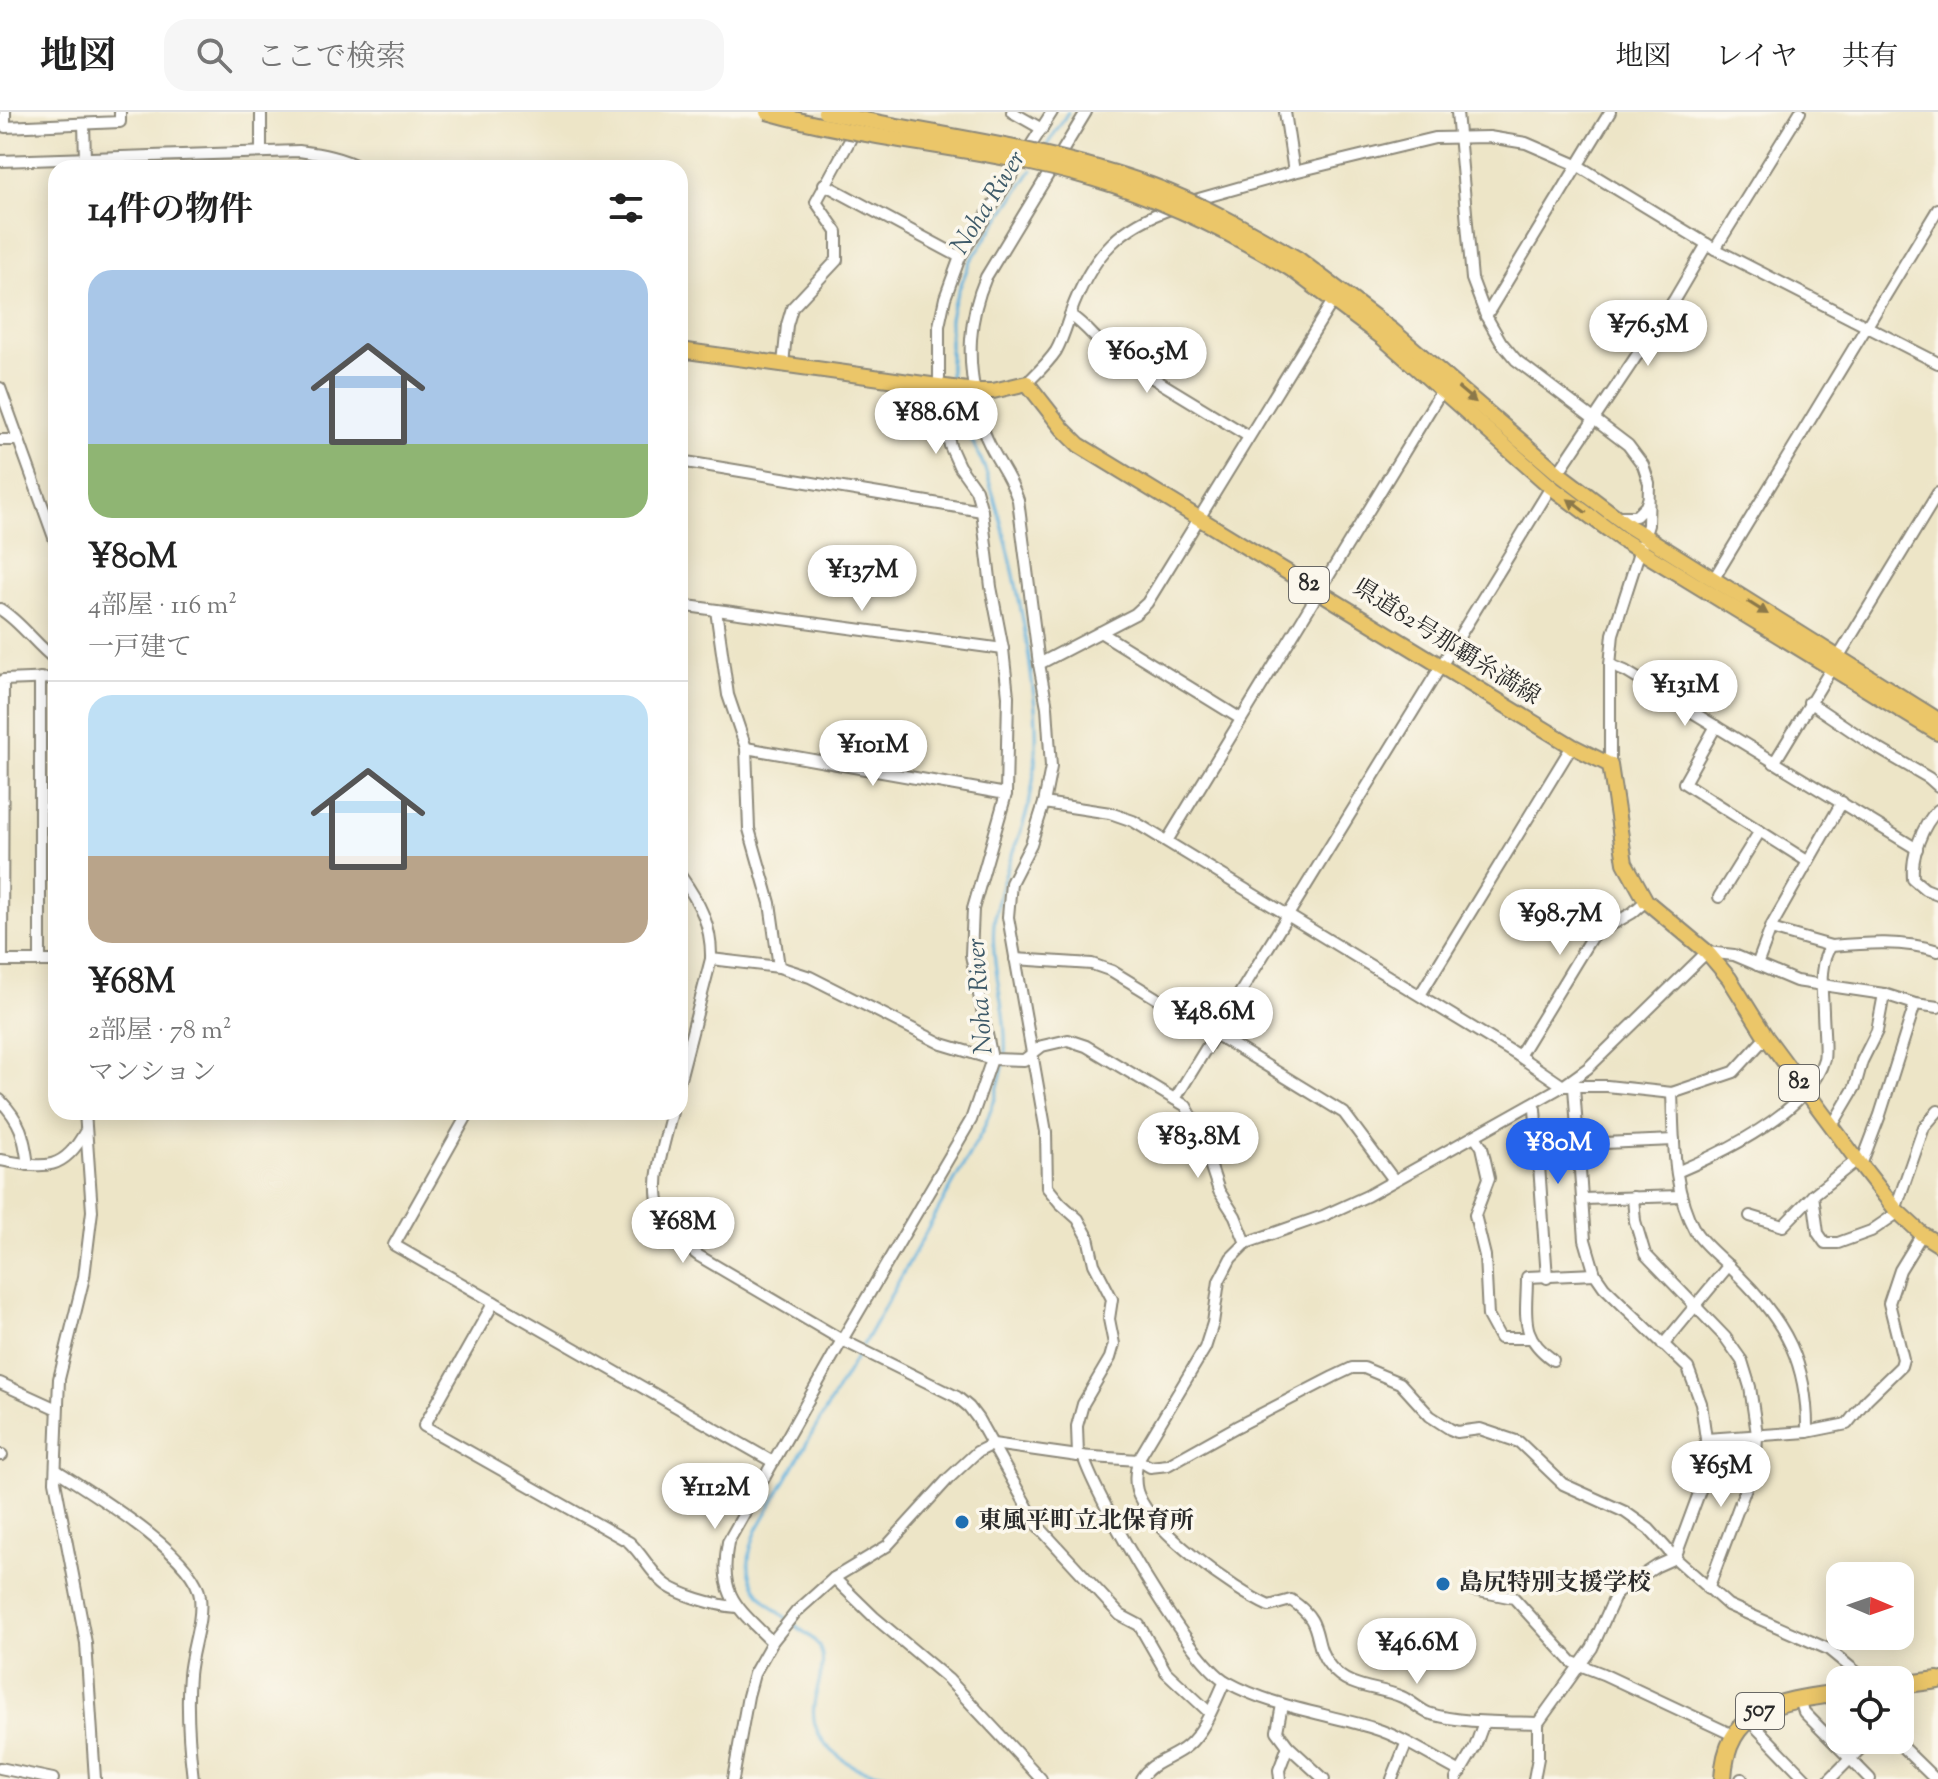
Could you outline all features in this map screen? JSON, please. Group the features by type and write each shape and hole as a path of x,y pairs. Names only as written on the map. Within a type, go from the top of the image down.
{"highway":[{"path":"1914,1683 1938,1680"},
{"name":"507","path":"1723,1779 1725,1757 1733,1735 1748,1719 1765,1708 1826,1695"}],"main road":[{"path":"767,112 1090,177 1149,196 1209,221 1294,264 1442,390 1555,480 1643,544 1834,664 1938,720"},
{"path":"825,112 1031,151 1118,174 1185,198 1226,217 1393,331 1555,480 1615,516 1643,544 1713,580 1938,733"},
{"path":"688,351 970,390 1003,389 1027,383"},
{"name":"県道82号那覇糸満線","path":"1027,383 1079,445 1572,746 1610,765"},
{"name":"82","path":"1610,765 1625,863 1646,901 1707,952 1729,978 1805,1091 1896,1210 1938,1244"}],"street":[{"path":"5,112 5,127 120,122 120,112"},
{"path":"43,112 43,126"},
{"path":"81,112 85,158"},
{"path":"261,112 261,152"},
{"path":"783,364 792,308 837,260 837,232 816,202 850,140 852,112"},
{"path":"1012,112 1042,129"},
{"path":"772,1642 737,1607 728,1589 723,1567 728,1542 971,1120 995,1059 971,955 973,909 1006,794 1008,696 982,511 976,490 959,466 950,446 942,387 939,326 945,298 960,257 1052,112"},
{"path":"1086,112 986,277 975,303 970,334 970,390 985,437 1010,477 1018,500 1047,707 1051,767 1031,844 1011,883 1008,917 1028,1057 1046,1132 1047,1187 1078,1219 1088,1237 1094,1264 1112,1299 1109,1319 1114,1344 1110,1358 1083,1404 1077,1426 1080,1456 1106,1509 1160,1598 1187,1637 1225,1681 1282,1705 1376,1729 1458,1776 1475,1747 1484,1722"},
{"path":"1285,112 1294,172"},
{"path":"1457,112 1472,279 1486,316 1516,360 1594,417 1637,455 1643,465 1650,494 1643,544 1613,634 1610,765"},
{"path":"1486,316 1610,112"},
{"path":"1175,1099 1594,417 1800,112"},
{"path":"1027,383 1057,349 1091,267 1102,252 1126,230 1151,215 1294,172 1400,145 1459,136 1526,143 1577,165 1711,247 1938,363"},
{"path":"74,160 261,152 324,154 346,160"},
{"path":"0,161 48,163"},
{"path":"824,184 960,257"},
{"path":"1713,580 1938,209"},
{"path":"1039,664 1135,614 1147,603 1334,299"},
{"path":"1070,315 1084,323 1096,340 1110,352 1248,436"},
{"path":"0,388 48,521"},
{"path":"1167,841 1442,390"},
{"path":"0,440 18,440"},
{"path":"688,462 982,511"},
{"path":"1774,763 1938,493"},
{"path":"1615,516 1632,517 1641,513 1650,494"},
{"path":"688,606 1003,649"},
{"path":"0,609 48,654"},
{"path":"716,610 728,695 746,748 749,829 770,903 779,967"},
{"path":"1100,632 1241,719"},
{"path":"1610,665 1625,671 1917,849"},
{"path":"40,678 40,961"},
{"path":"48,678 3,680 1,961 48,961"},
{"path":"1809,702 1938,786"},
{"path":"1716,726 1684,783 1807,861"},
{"path":"1420,995 1572,746"},
{"path":"746,748 1006,794"},
{"path":"1757,965 1771,929 1842,802"},
{"path":"1044,803 1110,813 1133,821 1569,1086 1607,1086 1672,1093 1734,1072 1766,1037"},
{"path":"1938,810 1929,818 1912,867 1913,879 1925,889 1938,894"},
{"path":"1719,897 1760,831"},
{"path":"688,886 708,924 711,959 688,1039"},
{"path":"1519,1056 1592,936 1632,913 1646,901"},
{"path":"1771,929 1831,946 1905,944 1938,951"},
{"path":"1677,1172 1718,1155 1785,1112 1816,1078 1825,1056 1822,958 1831,946"},
{"path":"1538,1723 1484,1722 1428,1713 1401,1696 1360,1687 1329,1665 1307,1611 1291,1600 1269,1606 1244,1594 1173,1540 1144,1505 1137,1492 1135,1474 1138,1460 1205,1348 1213,1323 1219,1281 1231,1258 1246,1243 1323,1216 1569,1086 1707,952 1724,952 1796,981 1884,994 1915,1004 1938,1007"},
{"path":"711,959 779,967 810,977 942,1044 995,1059 1028,1057 1042,1046 1068,1040 1077,1043 1175,1099 1193,1116 1219,1191 1235,1216 1246,1243"},
{"path":"1015,959 1092,964 1103,968 1344,1113 1394,1180"},
{"path":"1832,1126 1855,1087 1862,1061 1877,1031 1884,994"},
{"path":"1750,1216 1783,1226 1813,1195 1859,1163 1880,1115 1915,1004"},
{"path":"1534,1779 1538,1723 1592,1648 1617,1592 1675,1558 1702,1485 1706,1439 1696,1384 1688,1368 1604,1287 1595,1274 1585,1240 1580,1144 1569,1086"},
{"path":"1672,1093 1680,1196 1698,1235 1762,1298 1784,1330 1799,1365 1808,1399 1807,1432"},
{"path":"0,1100 14,1114 23,1133 28,1165"},
{"path":"1532,1104 1535,1109 1547,1278"},
{"path":"1813,1195 1818,1233 1825,1243 1838,1243 1871,1231 1893,1216 1924,1127 1938,1111"},
{"path":"85,1120 92,1211 84,1277 59,1379 56,1470 59,1510 87,1655 95,1779"},
{"path":"464,1120 394,1245 773,1462"},
{"path":"670,1120 659,1165 657,1191 660,1213 681,1244 845,1341 957,1397 969,1407 1038,1526 1120,1615 1139,1625 1166,1672 1210,1713"},
{"path":"0,1160 28,1165 56,1165 74,1152 86,1131"},
{"path":"1475,1136 1482,1147 1489,1178 1475,1215 1485,1256 1488,1316 1500,1338 1530,1338"},
{"path":"1580,1144 1674,1140"},
{"path":"1583,1199 1680,1196"},
{"path":"1633,1197 1635,1221 1645,1254 1725,1337 1742,1361 1750,1387 1757,1434 1756,1461 1708,1589"},
{"path":"1706,1439 1807,1432 1847,1424 1901,1366 1903,1359 1889,1303 1900,1270 1922,1234"},
{"path":"1663,1345 1729,1265"},
{"path":"1553,1360 1530,1338 1526,1328 1527,1277 1595,1274"},
{"path":"494,1302 424,1426 629,1542 664,1583 716,1606 737,1607"},
{"path":"733,1779 754,1674 772,1642 796,1612 834,1578 887,1546 977,1452 993,1444 1138,1460 1150,1467 1168,1465 1352,1368 1364,1368 1400,1383 1430,1416 1450,1429 1457,1432 1480,1429 1519,1442 1563,1484 1625,1512 1649,1529 1675,1558 1728,1605 1828,1649 1849,1666"},
{"path":"0,1383 57,1409"},
{"path":"56,1470 169,1550 194,1578 200,1595 189,1673 188,1711 193,1779"},
{"path":"834,1578 874,1617 948,1679 1041,1779"},
{"path":"1473,1590 1514,1598 1579,1666 1603,1674 1733,1735"},
{"path":"1141,1779 1151,1766 1190,1744 1210,1713 1225,1681"},
{"path":"1800,1699 1804,1712 1870,1779"},
{"path":"1282,1705 1277,1731 1288,1746 1324,1779"},
{"path":"1748,1719 1806,1779"},
{"path":"1392,1779 1406,1744"},
{"path":"1280,1779 1279,1770 1288,1746"},
{"path":"1830,1779 1855,1754"},
{"path":"1910,1754 1936,1778"},
{"path":"0,1768 53,1779"}],"waterway":[{"name":"Noha River","path":"1044,150 1068,112"},
{"name":"Noha River","path":"950,384 950,318 953,304 970,262 1032,170"},
{"name":"Noha River","path":"951,391 985,469 1000,520 1019,601 1034,699 1036,754 1032,790 1002,886 994,924 994,957 1004,1023 1005,1056"},
{"name":"Noha River","path":"863,1345 983,1130 1004,1063"},
{"name":"Noha River","path":"859,1352 758,1528 751,1545 750,1573 754,1584 770,1604 818,1645 822,1672 814,1716 818,1732 829,1748 856,1768 904,1779"}],"place":[{"name":"東風平町立北保育所","path":"962,1522"},
{"name":"島尻特別支援学校","path":"1443,1584"}]}
